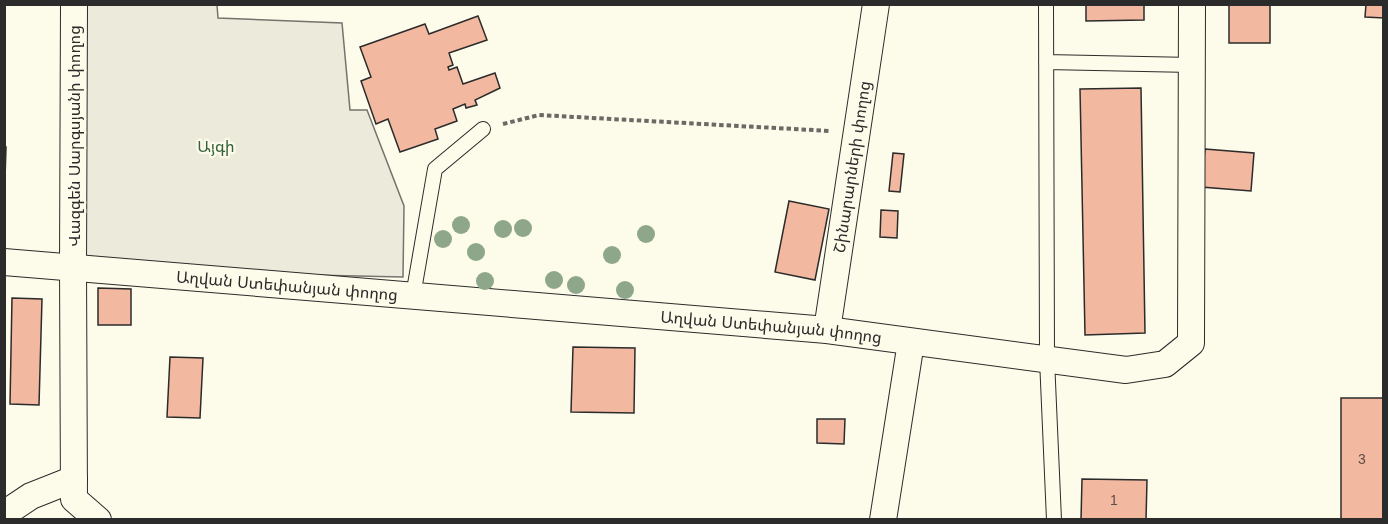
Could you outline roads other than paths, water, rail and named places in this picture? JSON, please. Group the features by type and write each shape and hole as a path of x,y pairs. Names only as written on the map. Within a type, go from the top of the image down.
{"street":[{"name":"Վազգեն Սարգսյանի փողոց","path":"74,4 74,499 98,519"},
{"name":"Շինարարների փողոց","path":"826,330 876,4"},
{"name":"Աղվան Ստեփանյան փողոց","path":"4,262 826,330 1126,370 1165,364 1191,343 1192,4"},
{"path":"883,519 911,342"},
{"path":"4,514 32,496 74,479"}],"lane":[{"path":"1046,4 1047,359 1054,519"},
{"path":"1046,62 1192,65"},
{"path":"414,296 435,169 483,129"}],"park label":[{"name":"Այգի","path":"216,146"}]}
